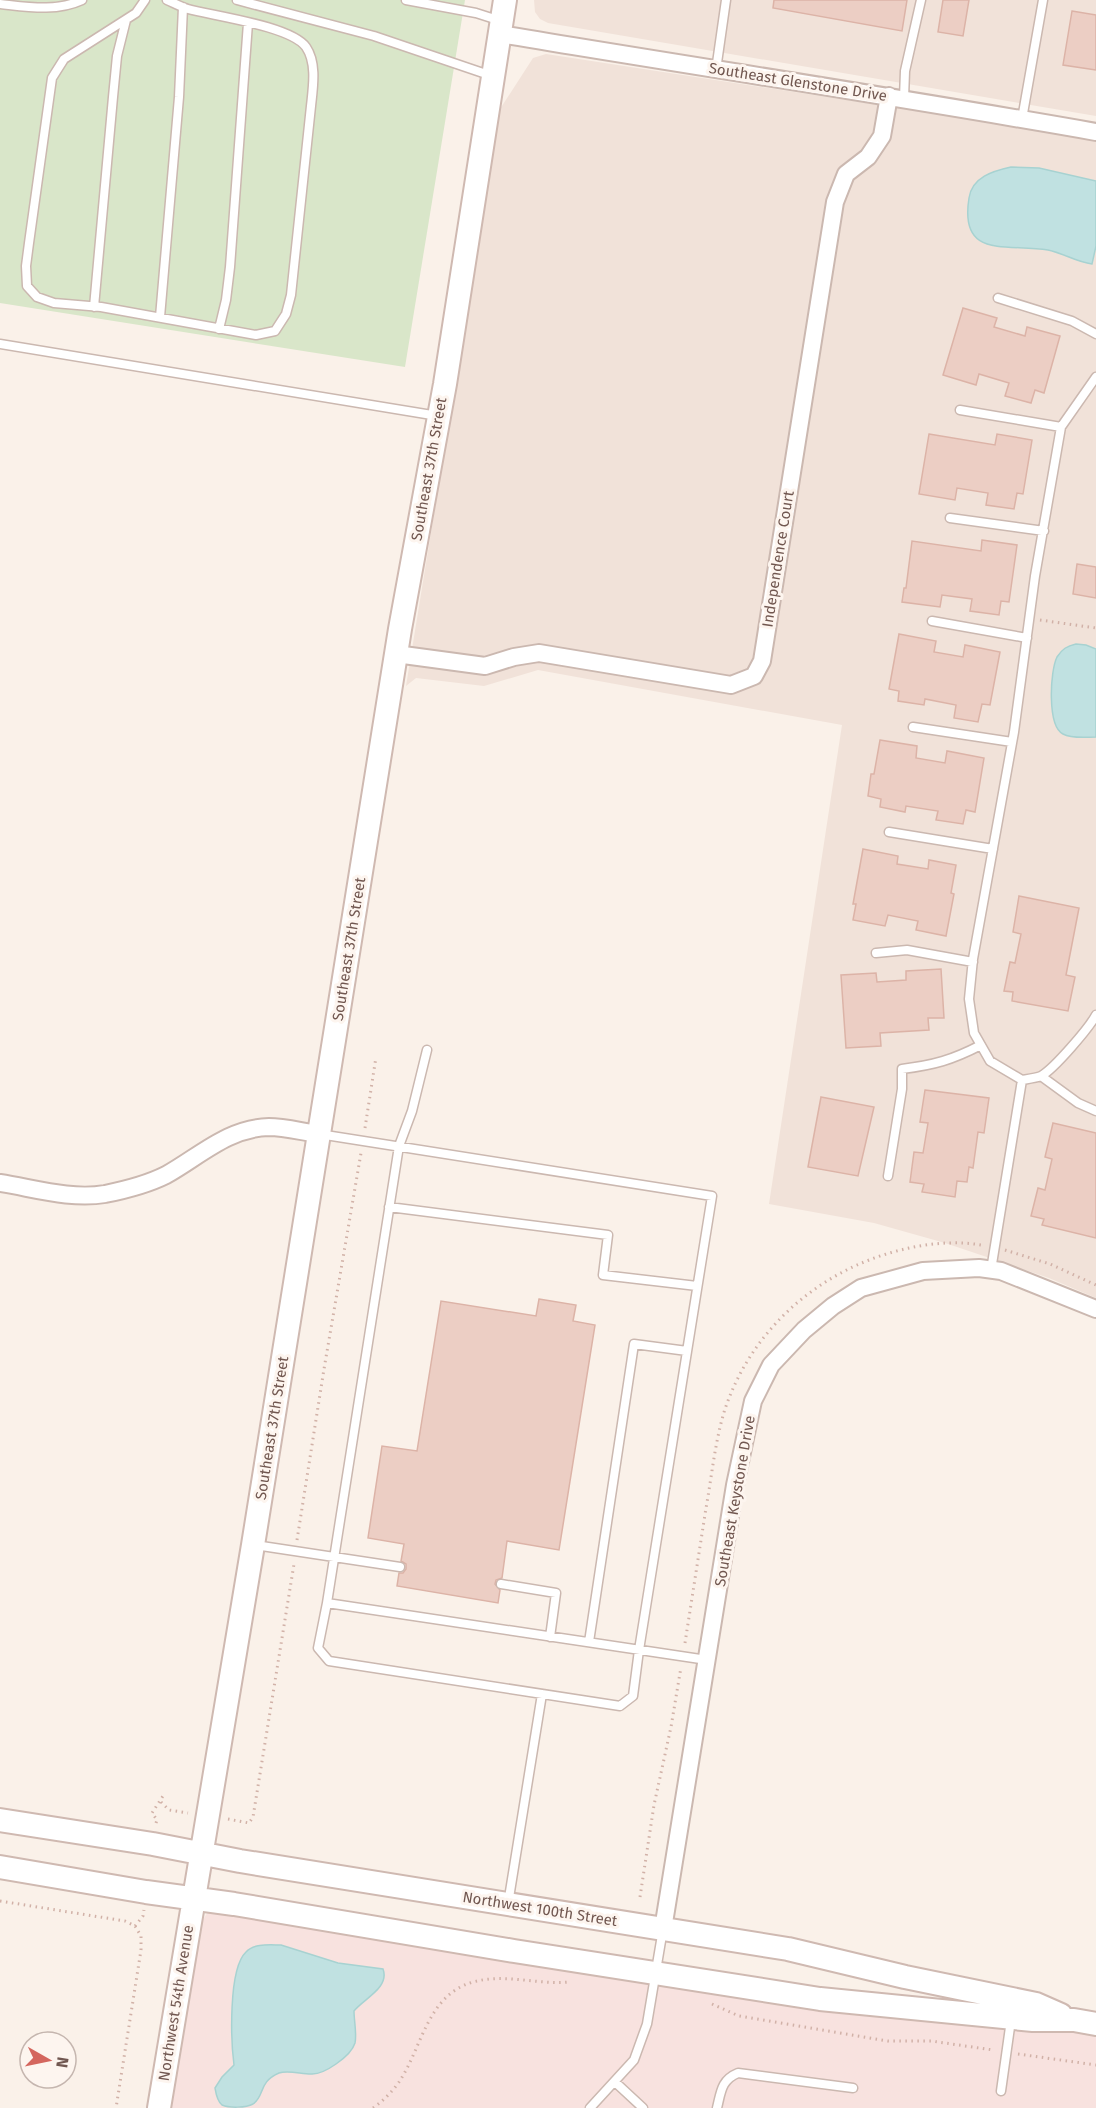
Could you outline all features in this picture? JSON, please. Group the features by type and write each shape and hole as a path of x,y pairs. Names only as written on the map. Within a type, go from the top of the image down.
{"street":[{"name":"Southeast 37th Street","path":"193,1898 253,1545 396,654 439,416 502,18"},
{"name":"Southeast Glenstone Drive","path":"502,18 716,70 897,97 1096,132"},
{"name":"Independence Court","path":"396,654 485,666 514,657 539,653 731,685 754,676 762,661 835,202 846,174 868,157 882,136 897,97"},
{"path":"0,1183 69,1194 102,1194 130,1188 164,1176 205,1148 248,1130 269,1127 319,1134"},
{"name":"Southeast Keystone Drive","path":"663,1929 735,1485 753,1401 771,1365 804,1330 833,1306 861,1288 923,1271 991,1269 1031,1282 1096,1309"},
{"name":"Northwest 100th Street","path":"0,1820 153,1844 200,1855 788,1948 905,1977 1036,2004 1074,2020"},
{"name":"Northwest 100th Street","path":"0,1867 820,1999 1012,2016 1034,2020 1074,2020 1096,2024"},
{"name":"Northwest 54th Avenue","path":"159,2108 193,1898"}],"lane":[{"path":"1,3 52,9 82,0"},
{"path":"145,0 136,13 64,59 52,78 29,243 27,286 37,297 54,303 160,317 256,335 275,331 286,314 291,295 311,106 312,59 305,46 294,37 272,28 183,7 167,0"},
{"path":"237,0 374,36 493,76"},
{"path":"406,0 502,18"},
{"path":"716,70 726,0"},
{"path":"897,97 921,0"},
{"path":"1022,119 1043,0"},
{"path":"160,317 179,97 183,7"},
{"path":"94,307 117,56 126,20"},
{"path":"219,329 226,300 230,267 248,23"},
{"path":"998,298 1072,321 1096,334"},
{"path":"0,344 439,416"},
{"path":"1096,377 1061,427 1029,618 1012,742 973,962 969,999 974,1034 990,1061 1022,1080 1041,1076 1070,1048 1096,1015"},
{"path":"960,410 1061,427"},
{"path":"950,518 1044,531"},
{"path":"932,621 1027,638"},
{"path":"913,727 1012,742"},
{"path":"889,832 993,849"},
{"path":"876,952 907,950 973,962"},
{"path":"888,1176 902,1089 902,1069 931,1065 954,1058 981,1045"},
{"path":"319,1134 399,1146 712,1196 633,1696 620,1706 329,1661 318,1648 399,1146 412,1111 427,1050"},
{"path":"1041,1076 1078,1103 1096,1111"},
{"path":"991,1269 1022,1080"},
{"path":"389,1207 608,1235 603,1275 697,1286"},
{"path":"589,1642 634,1344 687,1352"},
{"path":"253,1545 400,1568"},
{"path":"501,1584 556,1593 550,1637"},
{"path":"327,1603 706,1660"},
{"path":"508,1904 542,1694"},
{"path":"590,2108 634,2060 647,2024 663,1929"},
{"path":"1001,2091 1012,2016"},
{"path":"717,2108 723,2085 728,2077 738,2073 853,2088"},
{"path":"615,2082 643,2108"}],"path":[{"path":"1029,618 1096,628"},
{"path":"249,1822 253,1817 376,1057"},
{"path":"640,1897 654,1805 671,1727 717,1443 725,1410 736,1382 749,1357 768,1330 815,1288 842,1272 870,1259 934,1244 972,1243 994,1248 1037,1259 1096,1285"},
{"path":"163,1796 161,1802 169,1810 208,1816"},
{"path":"0,1901 125,1921 135,1926 141,1936 141,1950 116,2108"},
{"path":"135,1926 143,1916"},
{"path":"373,2108 398,2083 431,2016 457,1989 471,1983 491,1979 510,1978 549,1984 573,1981"},
{"path":"705,2002 739,2016 888,2041 931,2041 1096,2065"}],"shaded area":[{"path":"534,0 1096,0 1096,116 548,23 540,19 535,12"},
{"path":"546,54 1096,140 1096,1298 1049,1278 945,1243 874,1223 769,1204 842,725 538,670 484,686 416,678 406,686 500,109 533,58"},
{"path":"260,1897 693,1968 1096,2030 1096,2108 171,2108 202,1921 214,1903"}],"green space":[{"path":"0,0 465,0 405,367 0,303"}],"water":[{"path":"1011,167 1039,168 1096,181 1096,246 1092,264 1048,250 989,245 979,240 971,231 968,218 969,198 974,185 984,176"},
{"path":"1076,644 1096,649 1096,737 1067,736 1058,729 1054,721 1051,698 1057,657 1067,647"},
{"path":"281,1945 338,1963 383,1969 383,1982 354,2011 355,2043 336,2064 316,2073 279,2073 268,2081 253,2104 237,2107 222,2105 215,2088 234,2065 232,2006 240,1961 253,1947"}],"building":[{"path":"774,0 907,0 902,31 773,8"},
{"path":"943,0 969,0 963,36 938,32"},
{"path":"1072,11 1096,15 1096,70 1063,65"},
{"path":"963,308 997,318 994,327 1025,336 1027,327 1060,336 1044,393 1035,390 1031,403 1005,396 1009,383 979,374 976,385 943,375"},
{"path":"929,434 995,445 997,434 1032,440 1023,494 1017,493 1014,509 986,505 988,493 957,488 955,500 919,494"},
{"path":"982,540 1017,545 1009,602 1001,601 999,615 970,611 972,599 942,595 940,607 902,602 912,541 981,551"},
{"path":"1077,564 1096,567 1096,598 1073,594"},
{"path":"899,634 936,641 934,652 963,657 965,645 1000,652 990,705 982,704 978,722 954,718 956,705 925,699 924,705 898,701 899,691 889,689"},
{"path":"880,740 917,746 916,758 945,763 947,751 984,758 975,812 966,810 963,824 936,820 938,811 906,806 905,812 880,807 881,799 868,796"},
{"path":"863,849 898,856 897,864 928,869 929,860 956,865 951,893 954,894 946,936 916,930 918,921 888,915 885,926 853,920 856,904 853,904"},
{"path":"1019,896 1079,908 1066,975 1075,977 1068,1011 1012,1001 1013,992 1004,991 1010,962 1015,963 1021,934 1013,932"},
{"path":"941,969 944,1018 928,1018 929,1030 880,1033 881,1046 846,1048 841,975 876,973 877,982 906,980 906,971"},
{"path":"925,1090 989,1098 984,1133 978,1132 973,1168 969,1167 967,1182 957,1181 955,1197 922,1192 924,1184 910,1182 914,1152 923,1153 928,1123 920,1122"},
{"path":"821,1097 874,1107 858,1176 808,1167"},
{"path":"1053,1123 1096,1133 1096,1238 1042,1225 1044,1219 1031,1216 1038,1188 1045,1190 1052,1159 1045,1157"},
{"path":"539,1299 576,1305 573,1321 595,1325 559,1550 507,1541 502,1578 496,1580 495,1584 500,1590 498,1603 397,1586 399,1573 403,1573 406,1569 406,1564 401,1561 404,1544 368,1538 382,1446 417,1451 441,1301 536,1316"}]}
